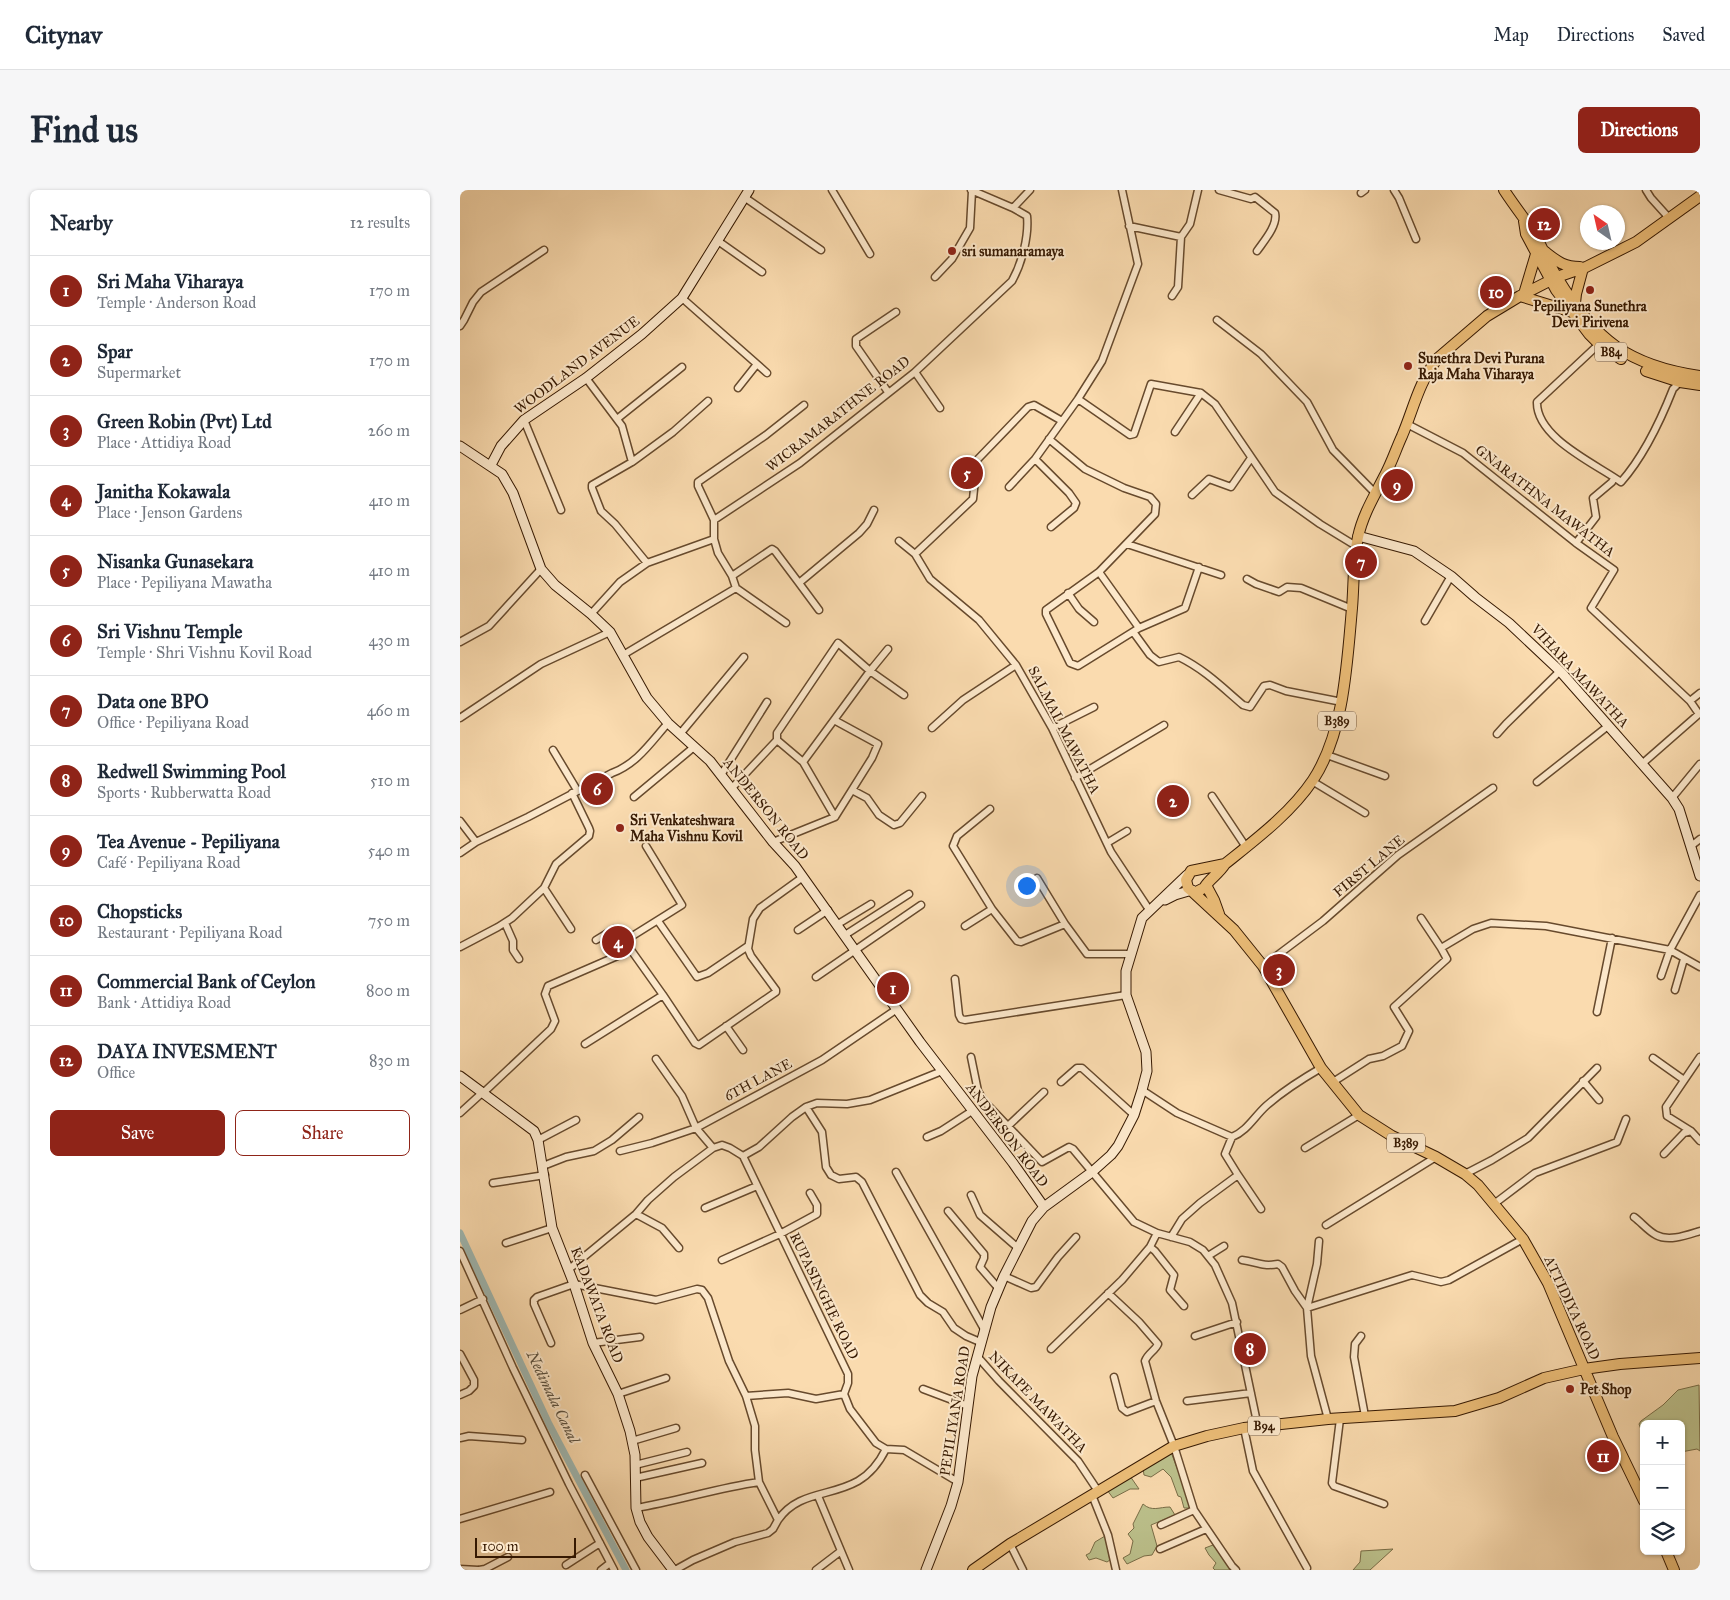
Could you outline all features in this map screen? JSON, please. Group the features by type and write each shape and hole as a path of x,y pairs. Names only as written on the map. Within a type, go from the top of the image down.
{"main road":[{"name":"B84","path":"1504,190 1532,230 1539,251 1554,279 1574,308 1606,340 1629,356 1666,370 1700,376"},
{"name":"WOODLAND AVENUE","path":"491,465 501,446 524,420 586,378 642,334 682,298 746,193"},
{"name":"B389","path":"1192,873 1225,864 1246,847 1284,814 1312,781 1327,756 1342,702 1357,541 1362,521 1408,424 1421,384 1438,358 1487,316 1554,279 1585,268 1636,242 1700,196"},
{"path":"1539,251 1568,267 1585,268 1576,294 1574,308 1522,295 1539,251"},
{"name":"B84","path":"1574,308 1581,325 1598,344 1638,368 1680,382 1700,385"},
{"name":"ANDERSON ROAD","path":"461,450 491,465 502,474 513,493 541,569 555,585 610,632 647,698 668,723 710,761 773,842 783,851 804,877 942,1071 1013,1163 1044,1207"},
{"name":"VIHARA MAWATHA","path":"1357,541 1414,551 1451,576 1475,597 1510,622 1560,672 1643,763 1672,798 1679,809 1700,876"},
{"name":"B389","path":"1221,917 1207,883 1222,870 1225,864"},
{"path":"1200,871 1206,877 1207,883 1200,891 1175,895 1160,902 1171,890 1192,873 1200,871"},
{"path":"1192,873 1186,880 1188,888 1193,892"},
{"name":"B389","path":"1193,892 1221,917"},
{"name":"PEPILIYANA ROAD","path":"926,1570 951,1506 958,1482 968,1406 980,1342 1004,1276 1032,1221 1044,1207 1112,1155 1134,1115 1147,1070 1146,1052 1126,995 1126,971 1142,918 1160,902"},
{"name":"ATTIDIYA ROAD","path":"1221,917 1264,966 1321,1068 1359,1115 1392,1136 1436,1157 1464,1174 1478,1185 1523,1239 1548,1283 1613,1437 1640,1493"},
{"path":"460,1076 534,1131 538,1140"},
{"name":"KADAWATA ROAD","path":"538,1140 552,1228 574,1284 593,1343 618,1394 632,1441 635,1465 636,1508 640,1522 648,1537 674,1570"},
{"name":"B94","path":"973,1570 1010,1544 1174,1446 1207,1436 1244,1428 1328,1419 1455,1411 1499,1398 1544,1378 1584,1369 1620,1364 1700,1358"},
{"path":"1668,1555 1674,1570"}],"street":[{"path":"832,190 870,254"},
{"path":"935,277 952,259 970,228 972,190 1013,208 1030,190"},
{"path":"1009,487 1035,459 1078,399 1102,361 1138,264 1122,190"},
{"path":"1172,296 1178,287 1181,238 1190,224 1198,190"},
{"path":"1219,190 1251,199 1255,197 1275,213 1273,226 1257,252"},
{"path":"1394,190 1416,239"},
{"path":"1646,190 1669,218"},
{"path":"746,193 821,250"},
{"name":"WICRAMARATHNE ROAD","path":"714,520 800,463 915,372 1012,281 1020,266 1028,223 1027,216 1013,208"},
{"path":"1129,226 1181,238"},
{"path":"718,241 762,272"},
{"path":"460,326 473,302 481,292 544,250"},
{"path":"682,298 767,373"},
{"path":"888,392 856,346 856,339 896,312"},
{"path":"1218,320 1261,354 1307,402 1333,450 1375,493"},
{"path":"1598,344 1537,402 1537,410 1551,434 1582,458 1621,482 1632,470 1647,447 1673,390 1680,382"},
{"path":"738,388 757,364"},
{"path":"617,418 682,367"},
{"path":"915,372 940,408"},
{"path":"586,378 622,426 632,462"},
{"path":"1078,399 1130,435 1134,434 1151,384 1200,393 1215,404 1275,492 1320,524 1357,541"},
{"path":"1175,432 1200,393"},
{"path":"647,562 615,524 601,511 592,485 632,462 673,432 708,401"},
{"path":"786,623 736,588 732,576 718,553 714,539 714,520 698,486 698,482 766,435 804,405"},
{"path":"915,554 973,499 977,460 1028,407 1034,405 1062,421"},
{"path":"524,420 561,510"},
{"name":"GNARATHNA MAWATHA","path":"1408,424 1463,453 1576,543 1614,570 1591,608 1690,701"},
{"path":"1049,439 1086,469 1124,488 1150,497 1156,504 1155,514 1099,572 1046,610 1046,614 1070,663 1078,666 1137,630 1185,608 1199,567"},
{"path":"1192,495 1209,479 1231,487 1251,458"},
{"path":"1035,459 1070,493 1076,503 1074,508 1051,527"},
{"path":"1576,543 1596,517 1593,498 1612,482 1614,478"},
{"path":"799,583 859,533 867,524 874,510"},
{"path":"591,614 620,582 647,562 714,539"},
{"name":"SALMAL MAWATHA","path":"898,540 915,554 930,579 979,620 1016,665 1052,728 1107,843 1150,910"},
{"path":"1126,544 1221,575"},
{"path":"732,576 772,549 819,610"},
{"path":"460,634 462,641 489,626 541,569"},
{"path":"1099,572 1137,630 1150,655 1159,662 1179,657 1188,661 1200,668 1243,705 1250,707 1264,686 1342,702"},
{"path":"1425,621 1451,576"},
{"path":"1247,578 1256,584 1279,592 1287,587 1301,588 1352,609"},
{"path":"623,655 736,588"},
{"path":"1068,593 1079,609 1094,622"},
{"path":"460,718 541,664 610,632"},
{"path":"732,788 777,737 838,643 870,671 904,695"},
{"path":"803,762 888,649"},
{"path":"680,734 744,657"},
{"path":"932,728 963,700 1016,665"},
{"path":"1497,734 1560,672"},
{"path":"1643,763 1699,714 1690,701 1700,693"},
{"path":"721,775 767,702"},
{"path":"1052,728 1094,707"},
{"path":"773,842 835,817 872,758 878,744 834,720"},
{"path":"460,853 476,842 630,764 668,723"},
{"path":"1075,778 1164,725"},
{"path":"1537,782 1608,726"},
{"path":"777,737 803,762 835,817"},
{"path":"634,797 694,747"},
{"path":"460,947 505,923 544,888 556,864 589,836 590,831 575,792 553,750"},
{"path":"1327,756 1385,776"},
{"path":"1672,798 1700,764"},
{"path":"1312,781 1364,813"},
{"name":"FIRST LANE","path":"1264,966 1323,921 1398,855 1494,788"},
{"path":"852,790 868,798 880,815 894,824 900,823 922,796"},
{"path":"1212,796 1246,847"},
{"path":"990,808 957,836 953,846 992,909 1017,941 1021,942 1065,924"},
{"path":"460,821 476,842"},
{"path":"1107,843 1127,831"},
{"path":"1691,846 1700,839"},
{"path":"626,940 682,906 682,902 646,846"},
{"path":"596,940 614,929 620,929 631,950 695,1043 699,1045 776,992 748,949 753,919 760,908 804,877"},
{"path":"1037,878 1065,924 1087,954 1130,954"},
{"path":"544,888 571,929"},
{"path":"845,935 909,894"},
{"path":"1661,976 1670,950 1700,895"},
{"path":"838,924 871,904"},
{"path":"816,977 921,905"},
{"path":"965,926 992,909"},
{"path":"798,930 828,910"},
{"path":"1333,1082 1369,1059 1383,1056 1402,1046 1409,1031 1394,1006 1447,959 1421,918"},
{"path":"658,921 697,977 708,973 748,946"},
{"path":"505,923 514,941 513,950 519,959"},
{"path":"1441,948 1473,929 1491,923 1546,926 1670,950 1700,968"},
{"path":"1597,1012 1612,938"},
{"path":"460,1114 550,1029 555,1021 545,994 548,986 631,950"},
{"path":"1675,990 1684,959"},
{"path":"955,979 959,1015 961,1019 965,1020 1126,995"},
{"path":"585,1044 663,995"},
{"name":"6TH LANE","path":"620,1151 652,1143 696,1128 822,1060 897,1009"},
{"path":"726,1026 743,1050"},
{"path":"970,1057 978,1091 984,1100 1042,1162 1069,1147 1073,1148 1134,1222 1158,1233 1190,1242 1208,1256 1221,1276 1232,1303 1258,1427"},
{"path":"1700,1057 1666,1107 1667,1116 1691,1131 1700,1142"},
{"path":"1653,1058 1684,1080"},
{"path":"656,1059 682,1096 696,1128 713,1148"},
{"path":"1061,1082 1077,1068 1082,1068 1134,1115"},
{"path":"1261,1209 1224,1154 1232,1137 1241,1133 1266,1106 1294,1083 1321,1068"},
{"path":"1464,1174 1492,1160 1528,1138 1597,1068"},
{"path":"568,1270 636,1214 648,1200 674,1177 713,1148 722,1145 743,1156 759,1146 792,1116 806,1107 817,1103 847,1104 870,1100 942,1071"},
{"path":"1583,1081 1600,1100"},
{"path":"1142,1090 1178,1113 1232,1137"},
{"path":"1008,1126 1044,1092"},
{"path":"806,1107 822,1132 826,1167 831,1175 839,1179 856,1177 862,1182 920,1295 928,1303 943,1312 954,1328 980,1342"},
{"path":"927,1137 941,1131 972,1111"},
{"path":"1305,1148 1359,1115"},
{"path":"493,1183 544,1171 566,1157 594,1151 612,1140 638,1117"},
{"path":"1494,1204 1535,1173 1617,1142 1626,1119"},
{"path":"538,1140 576,1120"},
{"path":"1664,1154 1684,1133 1691,1131"},
{"name":"RUPASINGHE ROAD","path":"743,1156 848,1374 848,1383 844,1394"},
{"path":"1326,1225 1436,1157"},
{"path":"896,1172 984,1329"},
{"path":"1172,1237 1182,1219 1238,1175"},
{"path":"704,1208 757,1186"},
{"path":"722,1260 780,1234 817,1214 817,1205 810,1193"},
{"path":"971,1196 980,1215 1018,1248"},
{"path":"948,1211 984,1254 980,1267 999,1288"},
{"path":"636,1214 662,1228 679,1248"},
{"path":"1634,1217 1656,1235 1662,1237 1678,1237 1700,1231"},
{"path":"506,1243 552,1228"},
{"path":"1051,1349 1122,1280 1150,1247 1158,1233"},
{"path":"1004,1276 1031,1288 1036,1287 1058,1257 1076,1237"},
{"path":"1307,1308 1412,1275 1441,1282 1449,1280 1523,1239"},
{"path":"1319,1241 1317,1264 1307,1308 1311,1356 1328,1419"},
{"path":"1208,1256 1224,1246"},
{"path":"1150,1247 1174,1275 1170,1290 1184,1306"},
{"path":"460,1251 513,1368 614,1570"},
{"path":"1242,1260 1263,1266 1278,1264 1282,1267 1307,1308"},
{"path":"551,1342 534,1304 534,1300 537,1297 574,1284 656,1300 697,1289 702,1290 708,1298 729,1361 746,1396 755,1426 755,1450 759,1482 778,1520"},
{"path":"1108,1293 1139,1322 1158,1344 1147,1355 1145,1361 1156,1401 1174,1446 1194,1510 1236,1570"},
{"path":"460,1310 483,1299"},
{"path":"1195,1336 1237,1322"},
{"path":"1361,1336 1355,1344 1354,1357 1365,1416"},
{"path":"593,1343 640,1338"},
{"path":"460,1354 474,1380 474,1386 469,1391 460,1395"},
{"name":"NIKAPE MAWATHA","path":"977,1356 1078,1461 1095,1493 1116,1570"},
{"path":"618,1394 666,1378"},
{"path":"1114,1378 1124,1411 1127,1412 1156,1401"},
{"path":"923,1389 968,1406"},
{"path":"746,1396 788,1393 816,1399 844,1394 850,1410 876,1443 886,1449 904,1450 958,1482"},
{"path":"1187,1401 1251,1393"},
{"path":"1340,1419 1332,1482 1334,1486 1384,1504"},
{"path":"632,1441 676,1428"},
{"path":"1244,1428 1253,1471 1307,1568"},
{"path":"460,1438 469,1436 522,1440"},
{"path":"674,1570 727,1546 768,1533 786,1510 803,1499 818,1496 858,1481 870,1471 886,1449"},
{"path":"635,1465 686,1452"},
{"path":"635,1478 702,1462"},
{"path":"585,1475 636,1570"},
{"path":"636,1508 666,1503 730,1486 759,1482"},
{"path":"460,1519 550,1492"},
{"path":"818,1496 848,1570"},
{"path":"1161,1525 1194,1510"},
{"path":"1160,1549 1206,1529"},
{"path":"566,1564 600,1543"},
{"path":"1010,1544 1023,1570"},
{"path":"816,1570 841,1551"},
{"path":"460,1569 478,1570 508,1557"},
{"path":"601,1570 610,1563"}],"green space":[{"path":"1699,1385 1700,1451 1697,1449 1685,1451 1685,1420 1642,1420 1663,1405 1678,1390"},
{"path":"1171,1452 1192,1508 1184,1508 1171,1477 1163,1469 1151,1477 1144,1475 1143,1468"},
{"path":"1130,1476 1139,1489 1130,1489 1113,1498 1107,1490"},
{"path":"1143,1504 1153,1508 1170,1507 1175,1515 1151,1525 1157,1546 1152,1555 1144,1556 1127,1564 1123,1558 1130,1554 1133,1541 1128,1534 1134,1528 1133,1524"},
{"path":"1105,1536 1110,1560 1107,1562 1096,1558 1089,1560 1086,1555 1090,1553 1095,1542"},
{"path":"1213,1545 1233,1570 1215,1570 1213,1568 1216,1563 1205,1548"},
{"path":"1393,1549 1370,1570 1353,1570 1360,1562 1361,1551"}],"waterway":[{"name":"Nedimala Canal","path":"460,1233 549,1424 626,1570"}],"place":[{"name":"DAYA INVESMENT","path":"1544,224"},
{"name":"sri sumanaramaya","path":"952,251"},
{"name":"Pepiliyana Sunethra Devi Pirivena","path":"1590,290"},
{"name":"Chopsticks","path":"1496,292"},
{"name":"Sunethra Devi Purana Raja Maha Viharaya","path":"1408,366"},
{"name":"Nisanka Gunasekara","path":"967,473"},
{"name":"Tea Avenue - Pepiliyana","path":"1397,485"},
{"name":"Data one BPO","path":"1361,562"},
{"name":"Sri Vishnu Temple","path":"597,789"},
{"name":"Spar","path":"1173,801"},
{"name":"Sri Venkateshwara Maha Vishnu Kovil","path":"620,828"},
{"name":"Janitha Kokawala","path":"618,942"},
{"name":"Green Robin (Pvt) Ltd","path":"1279,970"},
{"name":"Sri Maha Viharaya","path":"893,988"},
{"name":"Redwell Swimming Pool","path":"1250,1349"},
{"name":"Pet Shop","path":"1570,1389"},
{"name":"Commercial Bank of Ceylon","path":"1603,1456"}]}
